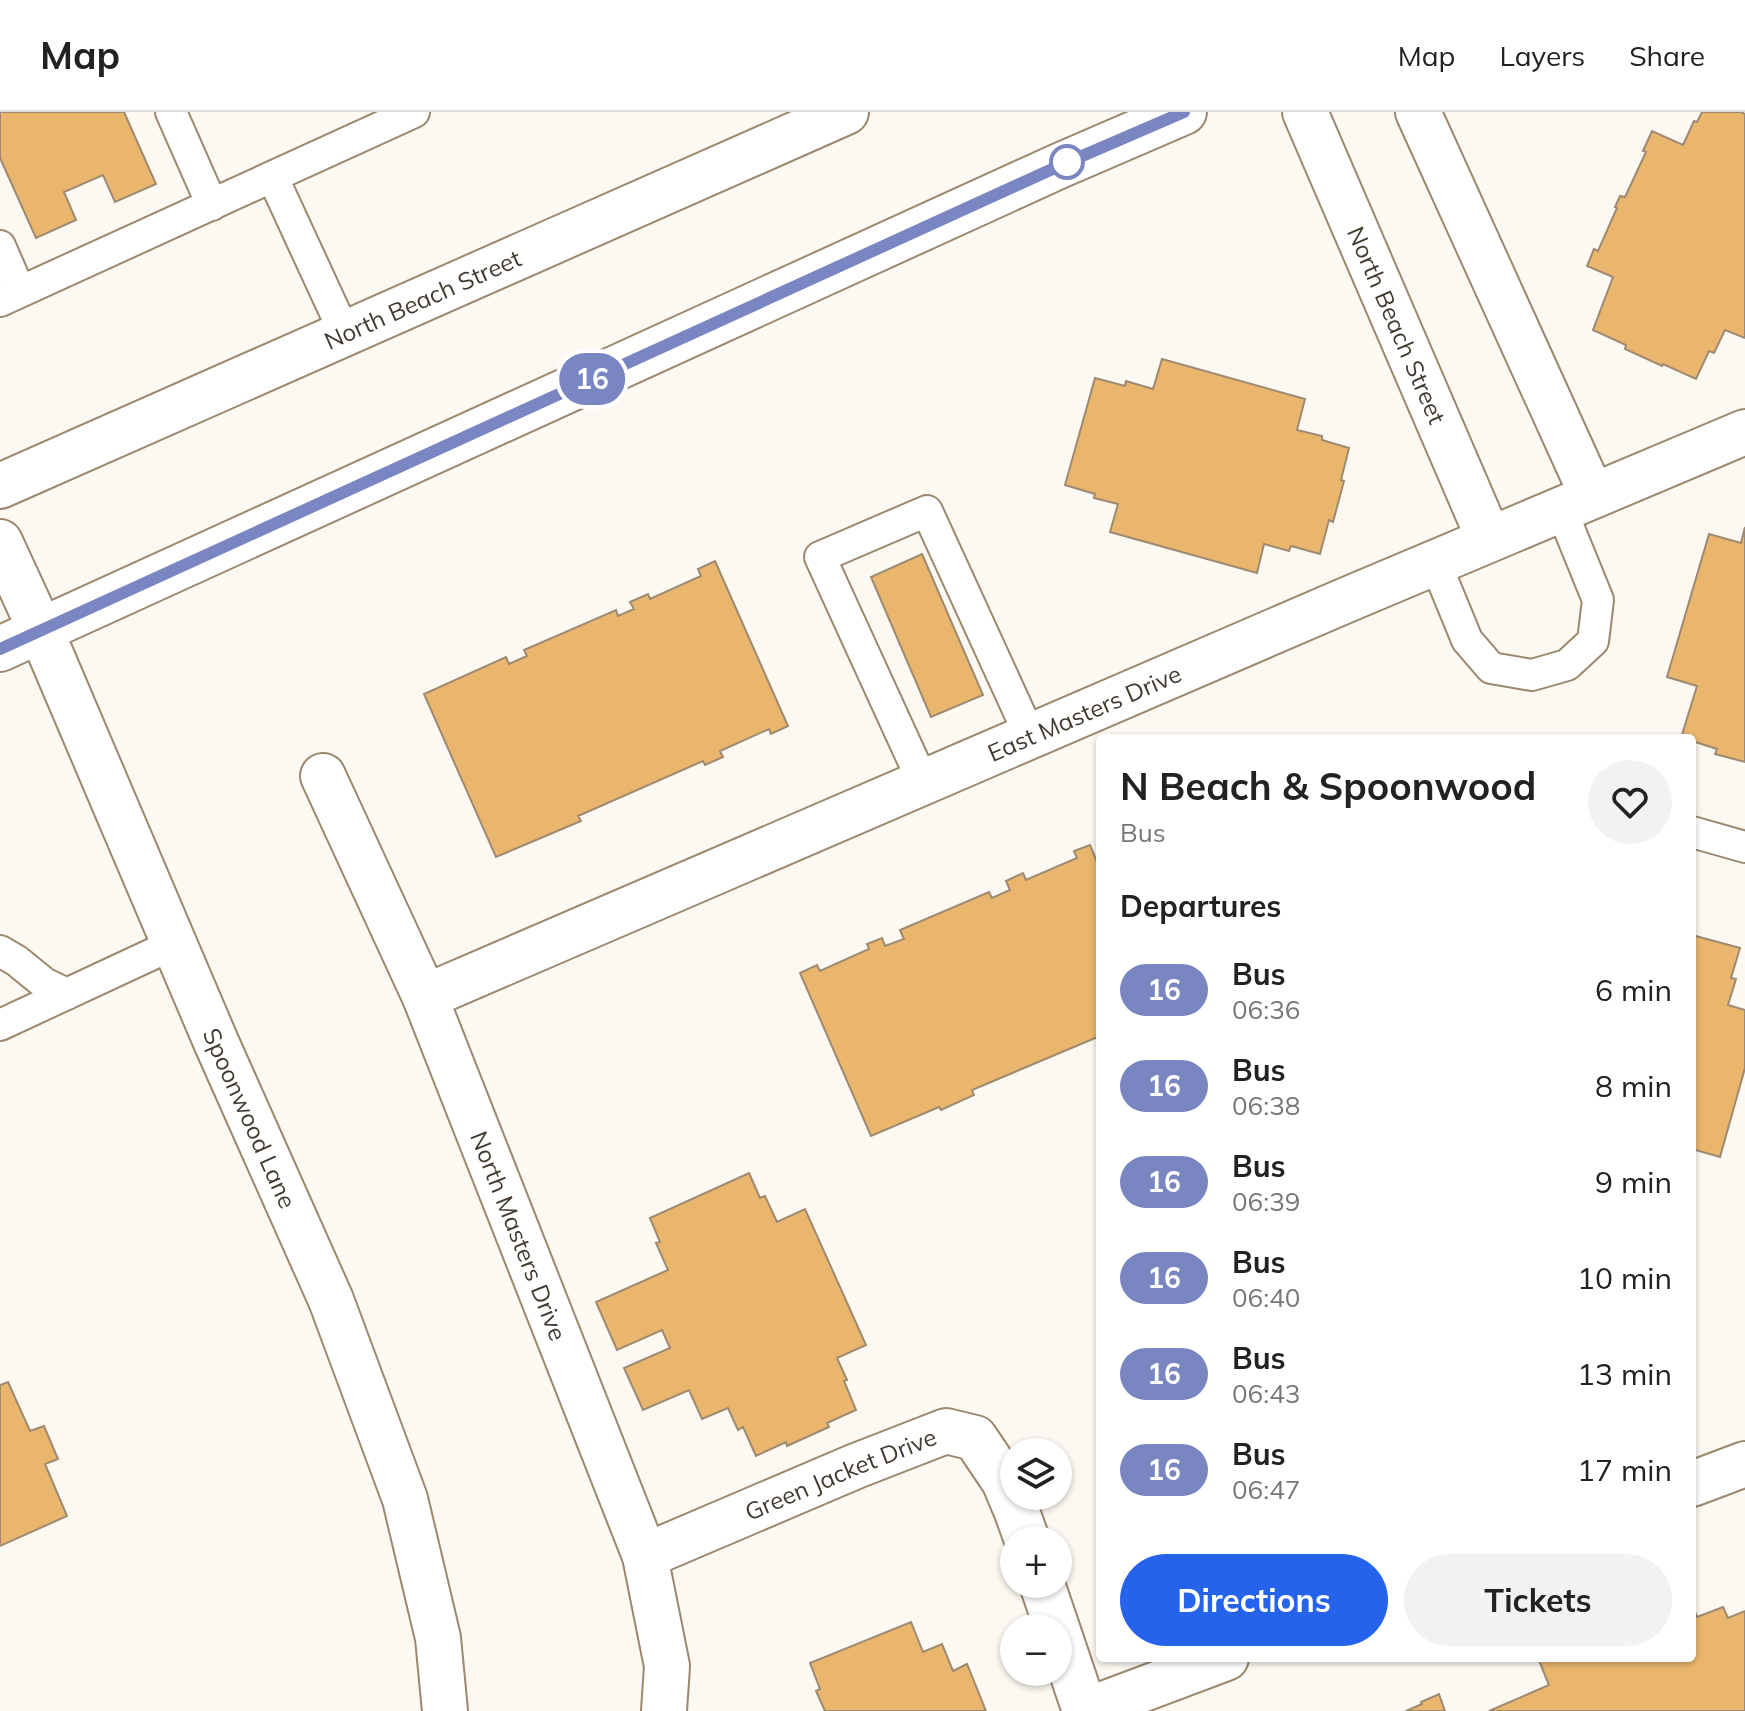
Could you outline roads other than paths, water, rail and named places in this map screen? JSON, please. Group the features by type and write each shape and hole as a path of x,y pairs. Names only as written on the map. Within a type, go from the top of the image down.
{"street":[{"name":"North Beach Street","path":"0,486 846,112"},
{"path":"0,649 1044,172 1184,112"},
{"name":"North Beach Street","path":"1305,112 1489,539"},
{"path":"1418,112 1576,502"},
{"name":"East Masters Drive","path":"425,997 1435,562 1745,432"},
{"name":"Spoonwood Lane","path":"0,542 331,1300 405,1499 438,1638 445,1711"},
{"name":"North Masters Drive","path":"323,776 425,997 645,1556 667,1666 664,1711"},
{"name":"Green Jacket Drive","path":"645,1556 946,1431 975,1438 1004,1481 1022,1526"},
{"path":"1696,1482 1745,1464"},
{"path":"1072,1673 1085,1711 1215,1662"}],"lane":[{"path":"171,112 212,205"},
{"path":"0,246 10,296 414,112"},
{"path":"273,178 345,334"},
{"path":"1435,562 1467,640 1491,668 1532,675 1567,665 1593,641 1598,600 1576,502"},
{"path":"923,782 820,557 887,528 927,511 1030,736"},
{"path":"1696,833 1745,847"},
{"path":"0,1025 174,944"},
{"path":"0,951 44,983 67,994"}]}
